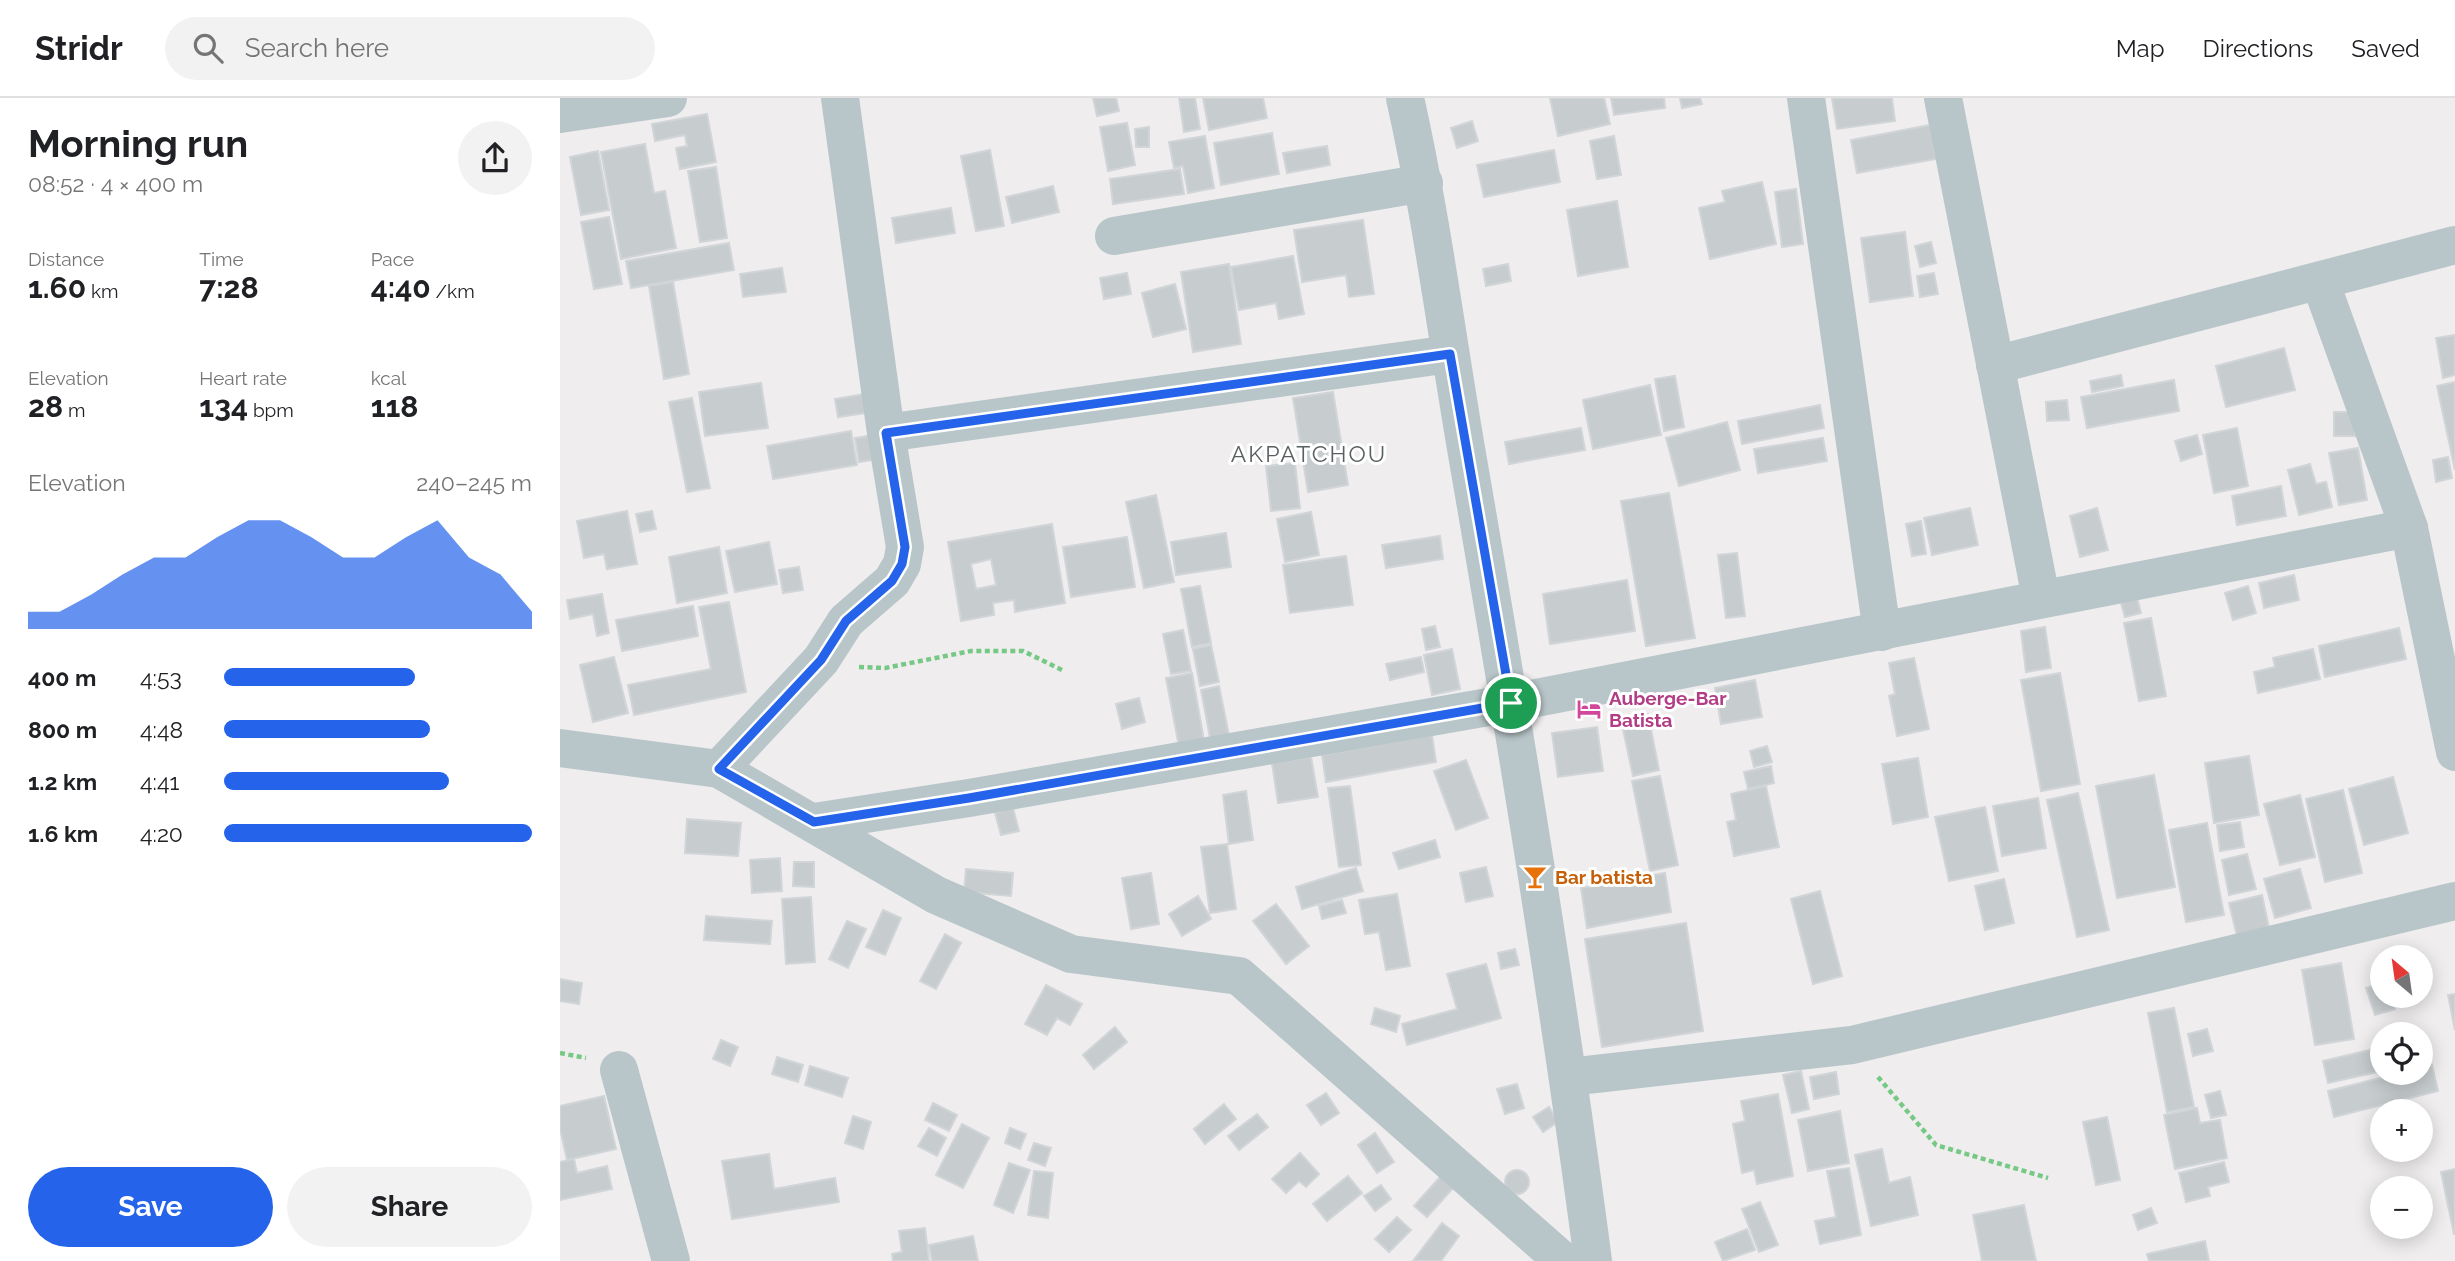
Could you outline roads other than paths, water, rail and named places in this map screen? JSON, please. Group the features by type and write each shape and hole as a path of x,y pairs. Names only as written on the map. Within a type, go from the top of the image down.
{"street":[{"path":"560,114 668,98"},
{"path":"719,769 821,660 846,621 892,581 902,564 905,547 886,433 840,98"},
{"path":"1405,98 1424,183 1450,354 1511,703 1569,1077 1593,1261"},
{"path":"1806,98 1882,632"},
{"path":"1943,98 2041,598"},
{"path":"1114,236 1424,183"},
{"path":"1995,365 2455,244"},
{"path":"2320,281 2409,528 2455,752"},
{"path":"886,433 1450,354"},
{"path":"814,822 983,796 1511,703 2409,528"},
{"path":"560,748 719,769 936,895 1070,954 1239,976 1563,1261"},
{"path":"1569,1077 1852,1045 2455,901"},
{"path":"620,1070 671,1261"}],"place":[{"name":"Auberge-Bar Batista","path":"1589,709"},
{"name":"Bar batista","path":"1535,877"}],"district":[{"name":"AKPATCHOU","path":"1309,453"}]}
